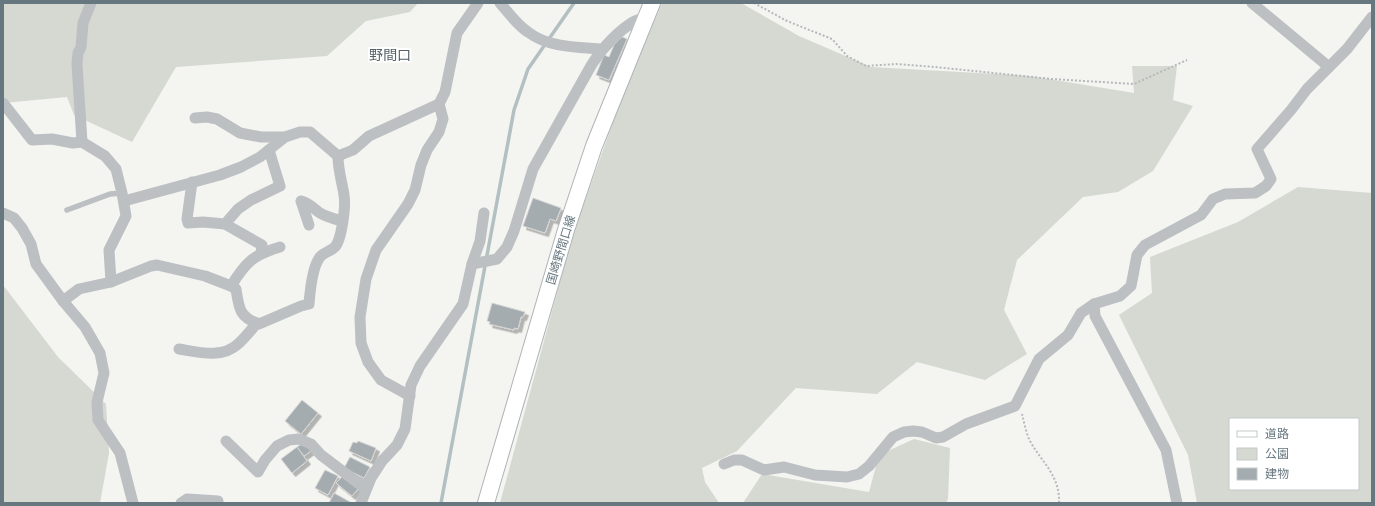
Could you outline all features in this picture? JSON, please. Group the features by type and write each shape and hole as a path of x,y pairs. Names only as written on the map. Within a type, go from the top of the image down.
{"main road":[{"name":"国崎野間口線","path":"486,503 566,230 594,146 652,3"}],"street":[{"path":"82,142 77,64 78,53 81,47 83,23 91,3"},
{"path":"338,156 354,150 369,136 439,104 445,92 457,33 478,3"},
{"path":"500,3 526,32 537,38 558,46 602,49"},
{"path":"1252,3 1329,67"},
{"path":"724,464 734,460 742,460 764,470 784,466 815,475 846,477 859,474 869,466 893,437 904,432 922,432 936,438 943,437 966,424 1015,406 1039,359 1068,335 1081,313 1094,304 1120,296 1130,286 1137,255 1145,245 1201,215 1213,200 1224,194 1256,193 1266,186 1271,179 1257,149 1307,89 1346,49 1372,17"},
{"path":"472,264 497,259 507,247 514,231 533,169 592,64 602,49 633,21 645,18"},
{"path":"3,104 32,140 82,142 105,156 116,169 126,216 109,250 111,282"},
{"path":"410,396 381,380 368,362 361,343 360,317 366,279 376,250 408,204 415,190 421,165 427,150 439,132 443,119 439,104"},
{"path":"63,301 79,289 111,282 157,265 205,276 231,286 236,289 239,308 244,316 259,324 309,304 310,292 317,264 320,257 326,251 334,248 337,244 342,221 344,196 338,167 338,156 310,132 300,132 285,137 260,137 240,133 218,119 207,117 195,118"},
{"path":"123,197 220,175 241,167 260,157 285,137"},
{"path":"225,224 238,209 251,200 280,186 269,150"},
{"path":"192,182 187,219 188,223 203,222 225,224 262,245 261,253"},
{"path":"309,225 300,201 304,201 319,212 342,221"},
{"path":"3,213 14,218 22,228 31,244 36,264 63,301 85,327 100,353 104,373 97,402 98,420 120,453 133,503"},
{"path":"361,503 371,478 382,461 397,445 405,429 411,386 420,366 463,304 472,264 480,241 484,213"},
{"path":"231,286 251,259 261,253 280,247"},
{"path":"1094,304 1095,316 1166,450 1177,503"},
{"path":"179,349 207,354 226,352 237,346 257,323"},
{"path":"226,441 258,472 277,446 289,440 299,439 311,444 321,455 366,489"},
{"path":"181,503 187,499 218,501"}],"lane":[{"path":"67,210 110,194 123,197"}],"path":[{"path":"754,3 786,21 832,39 847,56 866,66 896,64 1134,84 1186,60"},
{"path":"1016,404 1020,407 1029,440 1056,481 1059,503"}],"green space":[{"path":"3,3 418,3 410,12 366,21 327,56 176,67 132,142 74,115 67,97 3,103"},
{"path":"662,3 741,3 799,36 871,67 1030,76 1134,93 1132,66 1177,66 1173,100 1193,106 1153,171 1118,192 1083,197 1017,260 1004,310 1027,354 985,380 917,362 877,394 796,388 737,451 702,468 705,482 719,503 500,503 573,234 621,100"},
{"path":"1298,187 1372,193 1372,503 1197,503 1188,455 1119,315 1152,293 1150,257 1238,222"},
{"path":"3,285 58,357 106,404 109,453 100,503 3,503"},
{"path":"914,439 950,448 948,499 946,503 743,503 762,474 869,492 879,455"}],"building":[{"path":"622,37 627,39 609,80 596,75 604,55 609,57 614,45"},
{"path":"533,198 561,208 556,221 550,219 545,233 523,226"},
{"path":"492,303 525,312 523,317 521,317 518,329 514,328 514,330 489,324 490,322 487,321"},
{"path":"302,400 318,413 301,434 285,421"},
{"path":"358,441 376,448 371,461 349,451 353,442 357,443"},
{"path":"305,442 311,451 304,456 297,447"},
{"path":"297,447 307,461 292,473 281,459"},
{"path":"350,457 370,467 364,478 344,468"},
{"path":"325,470 338,476 328,495 315,488"},
{"path":"343,476 358,489 352,496 336,483"},
{"path":"334,493 352,503 329,503"}],"waterway":[{"path":"441,503 514,110 528,69 574,3"}],"district":[{"name":"野間口","path":"390,55"}]}
